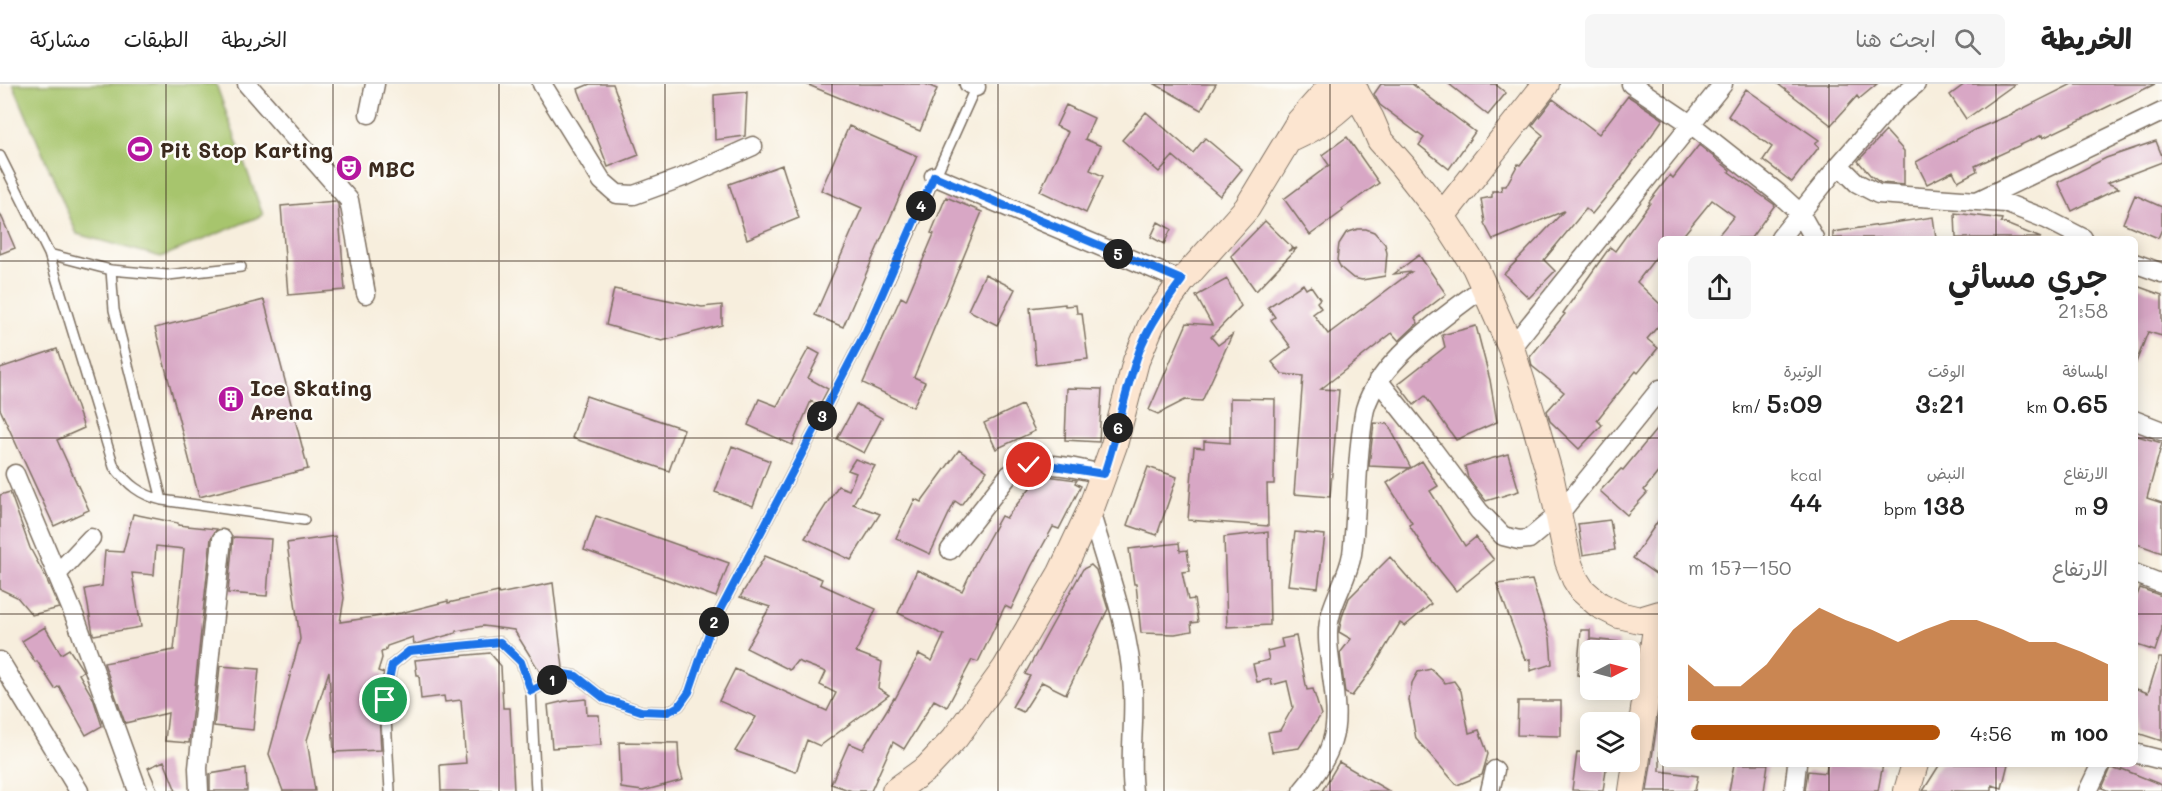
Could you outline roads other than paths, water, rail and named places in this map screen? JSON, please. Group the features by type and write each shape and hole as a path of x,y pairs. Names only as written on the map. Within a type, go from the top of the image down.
{"main road":[{"path":"1442,216 1546,84"},
{"path":"895,791 927,768 956,738 987,696 1046,599 1090,511 1114,445 1129,384 1152,323 1182,280 1247,208 1299,122 1342,89 1362,134 1380,140 1402,165 1442,216 1475,267 1511,348 1540,440 1560,513 1568,561 1575,579 1582,590 1599,605 1619,615 1640,620 1658,614"},
{"path":"1632,791 1658,621"},
{"path":"1907,791 1914,767"}],"street":[{"path":"246,84 349,200 366,294"},
{"path":"369,114 375,84"},
{"path":"542,84 602,182 617,194 634,195 686,176 753,146"},
{"path":"1631,84 1692,125 1755,174 1800,213 1813,236"},
{"path":"1511,348 1723,84"},
{"path":"1782,236 1894,102 1916,84"},
{"path":"1977,200 2162,112"},
{"path":"1839,165 1857,183 1878,194 2006,203 2026,210 2079,236"},
{"path":"934,176 1182,280"},
{"path":"2138,264 2162,273"},
{"path":"1302,791 1323,761 1335,731 1336,716 1328,654 1328,619 1351,558 1365,410 1378,380 1405,352 1455,308 1484,287"},
{"path":"1378,380 1479,511 1503,536 1519,540 1529,539 1560,513 1658,391"},
{"path":"2138,422 2162,431"},
{"path":"950,550 1009,475 1019,468 1042,464 1104,474"},
{"path":"15,474 77,622 138,791"},
{"path":"1090,511 1121,615 1128,652 1133,689 1131,774 1133,791"},
{"path":"57,574 91,538"},
{"path":"199,791 198,768 222,539"},
{"path":"2138,575 2162,584"},
{"path":"0,661 79,791"},
{"path":"2138,754 2162,760"},
{"path":"1794,791 1797,767"},
{"path":"2088,791 2100,767"},
{"path":"1490,791 1496,770"}],"lane":[{"path":"531,691 564,674 576,676 605,699 641,711 668,712 679,706 689,692 710,630 866,331 974,85"},
{"path":"0,156 49,254 114,467 128,484 149,497 162,500 304,520"},
{"path":"49,254 111,270 168,275 242,267"},
{"path":"111,270 114,310 162,500"},
{"path":"390,791 385,700 392,665 409,651 500,642 521,662 531,691 536,791"}],"place":[{"name":"Pit Stop Karting","path":"140,149"},
{"name":"MBC","path":"349,168"},
{"name":"Ice Skating Arena","path":"231,399"}]}
